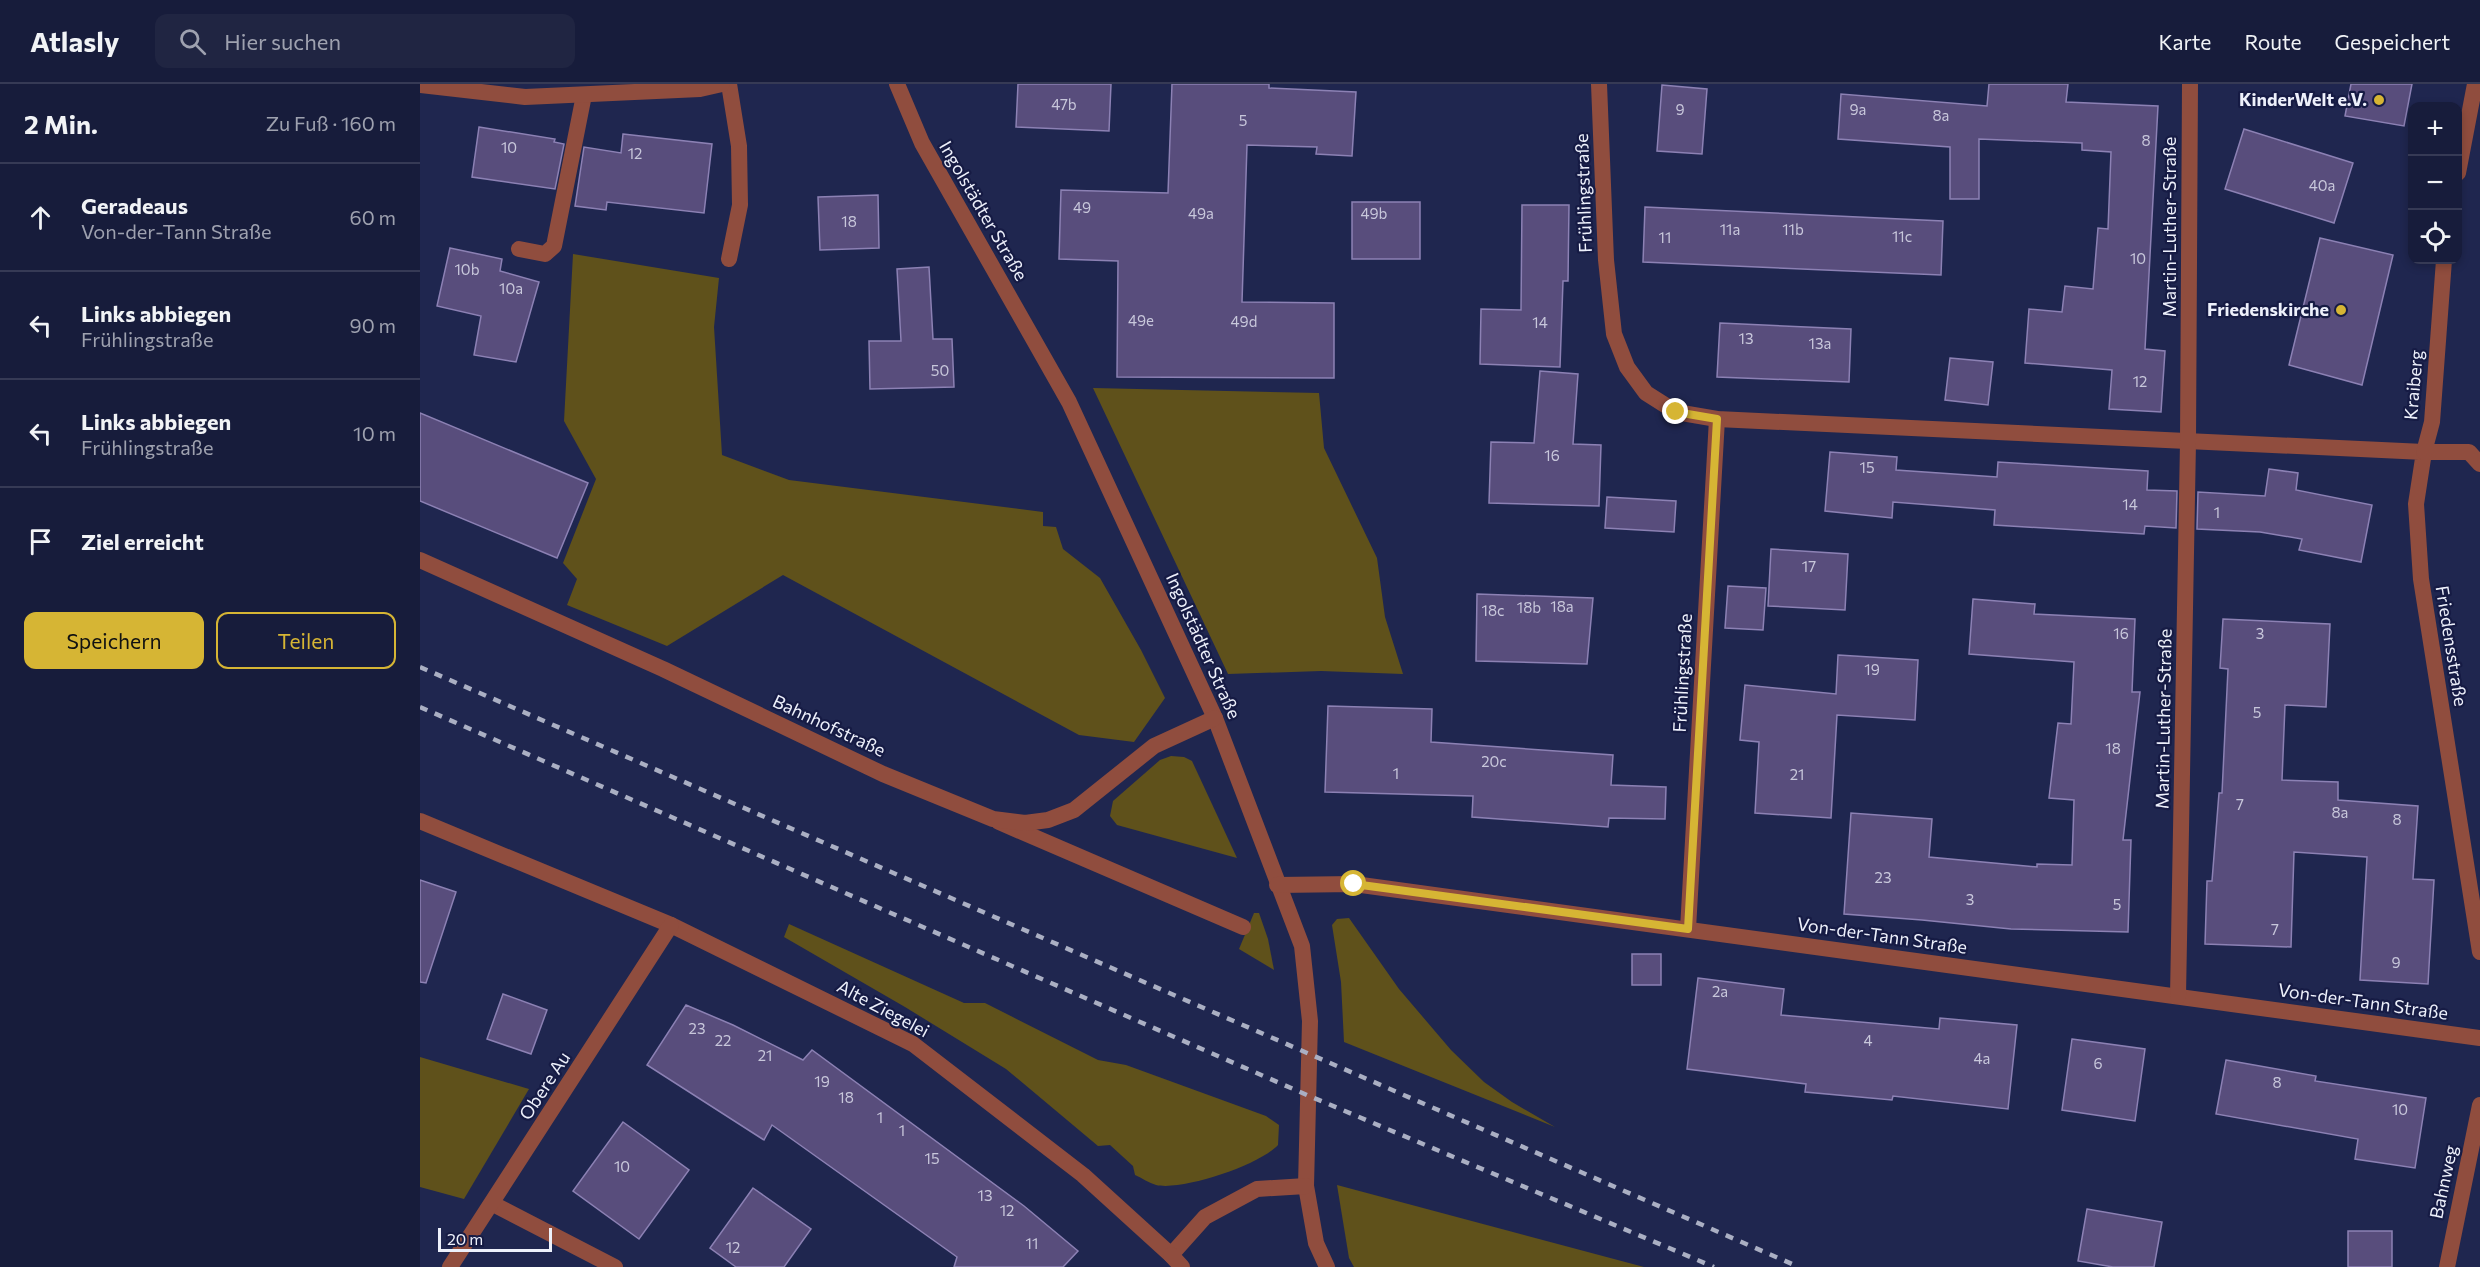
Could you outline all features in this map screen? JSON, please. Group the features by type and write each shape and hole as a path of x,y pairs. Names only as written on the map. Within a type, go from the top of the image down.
{"street":[{"path":"420,85 525,98 700,89 722,84"},
{"path":"729,84 739,146 740,205 729,259"},
{"name":"Ingolstädter Straße","path":"897,84 922,143 1070,402 1215,718 1277,885 1302,945 1309,1001 1306,1186 1316,1243 1327,1267"},
{"name":"Frühlingstraße","path":"1599,84 1606,260 1614,334 1627,367 1646,393 1676,412 1717,419 2188,442"},
{"name":"Martin-Luther-Straße","path":"2178,996 2188,442 2190,84"},
{"path":"2460,156 2475,84"},
{"path":"519,249 545,254 554,246 584,95"},
{"name":"Kraiberg","path":"2424,452 2432,423 2444,264"},
{"name":"Frühlingstraße","path":"1688,929 1717,419"},
{"path":"2188,442 2469,452 2480,464"},
{"name":"Friedensstraße","path":"2424,452 2416,504 2421,579 2480,952"},
{"name":"Bahnhofstraße","path":"420,560 663,669 883,774 993,819 1025,823 1048,820 1074,810 1154,746 1215,718"},
{"path":"993,819 1243,927"},
{"name":"Alte Ziegelei","path":"420,821 672,925 913,1044 1083,1175 1176,1261 1205,1217 1257,1189 1306,1186"},
{"name":"Von-der-Tann Straße","path":"1277,885 1354,884 2480,1038"},
{"name":"Obere Au","path":"450,1267 672,925"},
{"name":"Bahnweg","path":"2447,1267 2480,1105"},
{"path":"493,1204 615,1267"}],"shaded area":[{"path":"573,254 719,278 714,327 722,455 789,480 1043,512 1043,526 1056,527 1063,549 1100,578 1165,698 1134,742 1079,735 783,575 667,646 567,605 577,579 563,563 596,479 564,421"},
{"path":"1093,388 1319,393 1324,448 1377,558 1385,617 1403,674 1321,671 1228,674"},
{"path":"1171,756 1184,757 1192,761 1237,858 1117,825 1110,816 1113,801 1160,760"},
{"path":"1254,913 1259,913 1268,939 1274,970 1239,949"},
{"path":"1349,918 1399,989 1451,1050 1484,1082 1512,1102 1555,1127 1344,1042 1341,982 1332,925 1337,919"},
{"path":"789,924 964,1003 985,1003 1098,1060 1126,1065 1266,1116 1279,1125 1278,1145 1255,1161 1220,1175 1168,1186 1151,1183 1135,1175 1133,1166 1110,1145 1098,1146 1006,1069 784,937"},
{"path":"420,1057 529,1089 464,1199 420,1187"},
{"path":"1337,1185 1644,1267 1354,1267 1349,1258"}],"building":[{"path":"1018,84 1111,84 1109,131 1016,127"},
{"path":"1172,84 1269,84 1269,88 1356,92 1352,156 1316,154 1317,147 1247,145 1242,302 1334,303 1334,378 1117,377 1118,261 1059,259 1061,190 1168,193"},
{"path":"1989,84 2068,84 2066,102 2158,106 2145,349 2165,351 2161,412 2109,409 2112,370 2025,363 2029,309 2062,312 2065,286 2093,289 2098,228 2108,229 2111,152 2082,150 2082,143 1979,139 1979,199 1950,199 1950,147 1838,139 1841,94 1987,106"},
{"name":"KinderWelt e.V.","path":"2351,84 2412,84 2404,126 2345,116"},
{"path":"1662,85 1707,89 1702,154 1657,151"},
{"path":"479,127 555,139 554,142 564,144 555,189 472,177"},
{"path":"2244,129 2353,163 2334,223 2225,189"},
{"path":"623,134 712,144 704,213 607,202 606,210 575,206 584,147 621,153"},
{"path":"878,195 879,248 820,250 818,197"},
{"path":"1352,202 1420,202 1420,259 1352,259"},
{"path":"1522,205 1569,205 1568,281 1563,281 1560,367 1480,364 1481,309 1521,310"},
{"path":"1645,207 1943,221 1941,275 1643,262"},
{"name":"Friedenskirche","path":"2320,238 2393,255 2362,385 2289,365"},
{"path":"450,248 502,259 500,271 539,282 516,362 474,355 481,316 437,306"},
{"path":"929,267 933,339 952,339 954,387 870,389 869,341 901,341 897,269"},
{"path":"1720,323 1851,329 1849,382 1717,377"},
{"path":"1950,358 1993,362 1988,405 1945,400"},
{"path":"1540,371 1578,374 1573,444 1601,445 1599,506 1489,503 1491,442 1534,443"},
{"path":"420,413 588,483 557,558 420,501"},
{"path":"1830,452 1897,457 1896,470 1997,477 1998,462 2148,471 2147,490 2177,491 2176,528 2145,526 2144,534 1994,525 1995,510 1893,502 1892,518 1825,511"},
{"path":"2269,469 2298,473 2296,490 2372,505 2361,562 2299,550 2302,539 2260,532 2197,529 2198,492 2265,496"},
{"path":"1607,497 1676,501 1674,532 1605,528"},
{"path":"1771,549 1848,554 1845,610 1768,606"},
{"path":"1728,586 1766,588 1763,630 1725,628"},
{"path":"1477,594 1593,598 1587,664 1476,661"},
{"path":"1973,599 2035,604 2034,614 2135,619 2132,692 2140,692 2123,840 2131,840 2128,932 2011,929 1844,914 1851,813 1932,819 1929,857 2037,867 2037,864 2072,865 2074,800 2049,798 2058,723 2071,724 2074,662 1969,654"},
{"path":"2223,619 2330,624 2326,707 2285,705 2282,780 2338,782 2338,800 2418,806 2413,879 2434,880 2428,984 2360,980 2367,857 2294,852 2291,947 2205,944 2207,881 2212,881 2219,793 2222,793 2228,669 2220,668"},
{"path":"1838,655 1918,660 1915,720 1837,715 1831,818 1755,813 1759,742 1740,740 1745,685 1836,694"},
{"path":"1328,706 1432,709 1431,742 1613,755 1611,785 1666,787 1665,819 1609,818 1608,827 1472,817 1473,796 1325,792"},
{"path":"420,880 456,892 426,983 420,982"},
{"path":"1632,954 1661,954 1661,985 1632,985"},
{"path":"1698,978 1784,989 1781,1015 1939,1029 1940,1018 2017,1025 2008,1109 1893,1096 1892,1100 1805,1092 1806,1084 1687,1069"},
{"path":"503,994 547,1010 531,1054 487,1039"},
{"path":"686,1005 733,1025 803,1060 812,1050 1024,1206 1078,1251 1063,1267 954,1267 957,1257 772,1125 764,1140 647,1065"},
{"path":"2072,1039 2145,1049 2135,1121 2062,1110"},
{"path":"2226,1060 2316,1076 2315,1081 2426,1098 2415,1168 2355,1159 2358,1139 2216,1114"},
{"path":"623,1122 689,1170 639,1239 573,1191"},
{"path":"753,1188 811,1229 784,1267 736,1267 710,1248"},
{"path":"2087,1209 2162,1222 2154,1267 2113,1267 2078,1261"},
{"path":"2348,1231 2392,1231 2392,1267 2348,1267"}],"railway":[{"path":"420,667 1799,1267"},
{"path":"420,707 1307,1095 1714,1267"}],"place":[{"name":"KinderWelt e.V.","path":"2379,100"},
{"name":"Friedenskirche","path":"2341,310"}],"route":[{"path":"1354,884 1688,929 1717,419 1676,412"}]}
